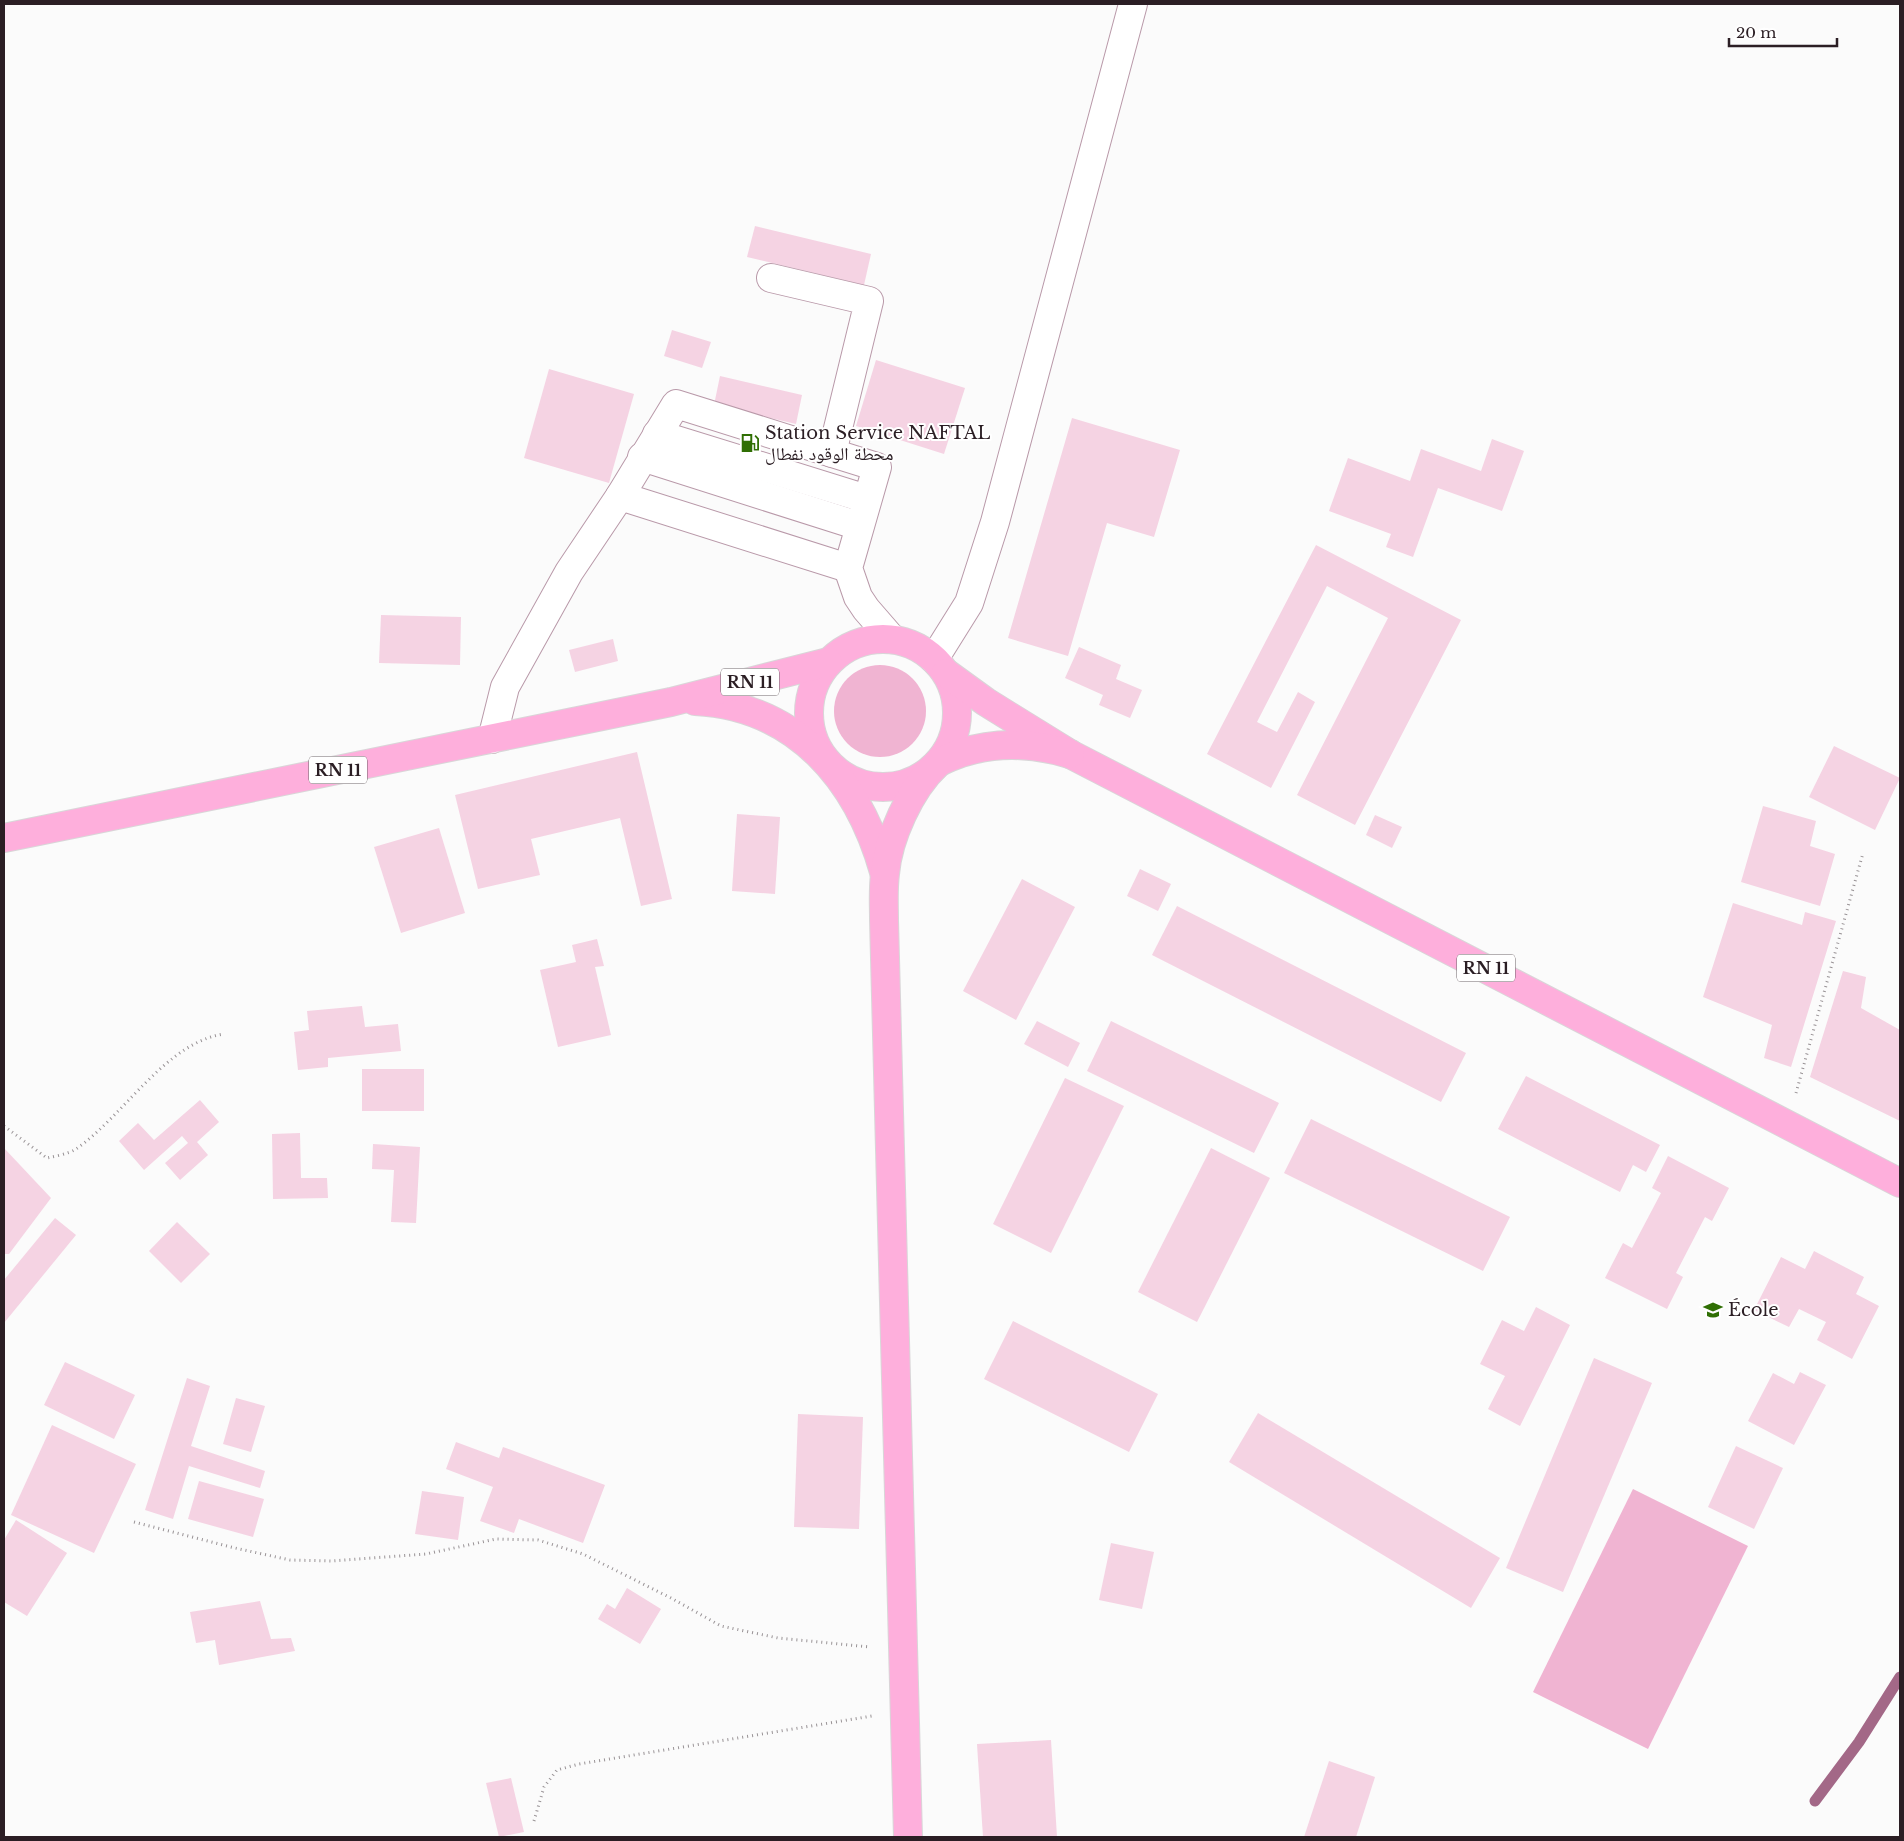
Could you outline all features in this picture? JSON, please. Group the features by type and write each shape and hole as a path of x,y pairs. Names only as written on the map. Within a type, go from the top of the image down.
{"main road":[{"path":"885,873 875,841 861,811 844,783 823,757 813,739 808,719 809,698 816,679 828,662 846,647 869,639 892,639 914,646 986,702 1070,754"},
{"name":"RN 11","path":"4,838 671,702 828,662"},
{"path":"908,1837 884,920 885,873 892,843 903,814 952,742 957,716 954,690 940,666"},
{"path":"671,702 708,702 753,712 779,723 823,757 842,775 866,785 892,787 917,779 938,764 969,750 1003,744 1037,746 1070,754"},
{"name":"RN 11","path":"1070,754 1900,1183"}],"street":[{"path":"940,666 969,603 995,522 1133,4"},
{"path":"771,278 868,301 832,453"},
{"path":"492,739 505,687 569,572 620,496 676,404 877,467 848,568 858,597 892,639"},
{"path":"657,434 867,499"},
{"path":"642,457 859,526"},
{"path":"620,496 848,568"}],"path":[{"path":"1787,1124 1863,853"},
{"path":"4,1126 47,1158 74,1150 112,1119 168,1061 193,1044 212,1036 224,1034"},
{"path":"134,1522 290,1560 331,1561 426,1554 496,1539 538,1540 583,1554 671,1598 721,1626 778,1638 903,1650"},
{"path":"534,1822 544,1787 556,1770 579,1764 905,1711"}],"shaded area":[{"path":"880,665 898,668 913,678 923,693 926,711 923,729 913,744 898,754 880,757 862,754 847,744 837,729 834,711 837,693 847,678 862,668"},
{"path":"1633,1489 1748,1546 1648,1749 1533,1692"}],"building":[{"path":"755,226 871,254 864,285 747,257"},
{"path":"672,330 711,342 702,368 664,356"},
{"path":"876,360 965,388 944,454 856,426"},
{"path":"549,369 634,394 609,483 524,458"},
{"path":"720,376 802,395 796,424 714,405"},
{"path":"1072,418 1180,450 1154,537 1107,523 1068,656 1008,638"},
{"path":"1492,439 1524,451 1502,511 1438,488 1413,557 1386,547 1391,534 1329,511 1348,458 1410,481 1421,449 1481,471"},
{"path":"1316,545 1461,620 1355,825 1297,795 1388,618 1327,586 1257,722 1277,732 1298,692 1315,702 1271,788 1207,754"},
{"path":"381,615 461,617 460,665 379,663"},
{"path":"613,639 618,661 575,672 569,650"},
{"path":"1079,647 1121,665 1116,679 1142,690 1130,718 1099,705 1103,695 1065,678"},
{"path":"1834,746 1900,778 1875,830 1809,797"},
{"path":"637,752 672,899 641,906 620,818 531,839 540,875 478,889 455,795"},
{"path":"1763,806 1816,821 1810,846 1835,854 1820,906 1741,882"},
{"path":"737,814 780,817 775,894 732,891"},
{"path":"1375,815 1402,827 1392,848 1366,835"},
{"path":"439,828 465,913 401,933 374,847"},
{"path":"1140,869 1171,884 1158,911 1127,896"},
{"path":"1022,879 1075,907 1016,1020 963,991"},
{"path":"1733,903 1802,925 1805,912 1836,921 1791,1067 1764,1058 1772,1025 1703,997"},
{"path":"1177,906 1466,1053 1441,1102 1152,955"},
{"path":"597,939 604,966 595,967 611,1035 558,1047 540,970 576,962 572,945"},
{"path":"1843,971 1866,977 1861,1008 1900,1030 1900,1121 1810,1077"},
{"path":"362,1006 365,1027 398,1024 401,1051 328,1058 328,1067 298,1070 294,1032 309,1030 307,1011"},
{"path":"1037,1021 1080,1043 1068,1067 1024,1044"},
{"path":"1111,1021 1279,1103 1254,1153 1087,1071"},
{"path":"362,1069 424,1069 424,1111 362,1111"},
{"path":"1526,1076 1660,1145 1646,1172 1633,1165 1620,1192 1498,1129"},
{"path":"1065,1078 1124,1106 1051,1253 993,1224"},
{"path":"200,1100 219,1122 197,1142 208,1155 180,1180 165,1163 188,1143 182,1136 144,1170 119,1141 138,1123 154,1140"},
{"path":"1311,1119 1510,1217 1483,1271 1284,1173"},
{"path":"300,1133 301,1178 327,1178 328,1198 273,1199 272,1134"},
{"path":"373,1144 420,1147 416,1223 391,1222 394,1170 372,1169"},
{"path":"4,1148 51,1198 9,1254 4,1254"},
{"path":"1211,1148 1270,1178 1197,1322 1138,1292"},
{"path":"1668,1156 1729,1188 1712,1221 1705,1217 1676,1273 1683,1277 1667,1309 1605,1278 1623,1243 1632,1248 1661,1193 1652,1188"},
{"path":"55,1218 76,1235 4,1323 4,1280"},
{"path":"177,1222 210,1254 181,1283 149,1251"},
{"path":"1814,1251 1864,1277 1856,1294 1879,1306 1852,1359 1817,1340 1826,1322 1799,1309 1789,1327 1754,1310 1781,1257 1805,1269"},
{"path":"1536,1307 1570,1325 1520,1426 1488,1409 1505,1376 1480,1364 1502,1320 1524,1331"},
{"path":"1013,1321 1158,1394 1129,1452 984,1379"},
{"path":"1594,1358 1652,1383 1563,1592 1506,1568"},
{"path":"65,1362 135,1395 114,1439 44,1405"},
{"path":"1800,1372 1826,1385 1794,1445 1748,1421 1773,1373 1794,1384"},
{"path":"187,1378 210,1386 191,1446 265,1471 260,1488 189,1466 173,1519 145,1510"},
{"path":"236,1398 265,1406 251,1452 223,1444"},
{"path":"1258,1413 1500,1558 1471,1608 1229,1462"},
{"path":"798,1414 863,1417 859,1529 794,1527"},
{"path":"52,1425 136,1464 94,1553 11,1515"},
{"path":"456,1442 499,1458 503,1447 605,1485 583,1543 519,1519 514,1533 480,1521 493,1487 446,1469"},
{"path":"1736,1446 1783,1468 1754,1529 1708,1507"},
{"path":"199,1481 264,1499 253,1537 188,1519"},
{"path":"422,1491 464,1497 458,1540 415,1534"},
{"path":"16,1520 67,1553 27,1616 4,1602 4,1540"},
{"path":"1111,1543 1154,1552 1142,1609 1099,1600"},
{"path":"627,1588 661,1609 640,1644 598,1619 607,1604 615,1609"},
{"path":"260,1601 271,1639 291,1638 295,1651 219,1665 215,1640 196,1643 190,1612"},
{"path":"1051,1740 1057,1837 983,1837 977,1744"},
{"path":"1329,1761 1375,1777 1356,1837 1304,1837"},
{"path":"511,1778 524,1832 499,1837 486,1783"}],"waterway":[{"path":"1815,1801 1859,1742 1900,1677"}],"place":[{"name":"Station Service NAFTAL محطة الوقود نفطال","path":"750,443"},
{"name":"École","path":"1713,1310"}]}
